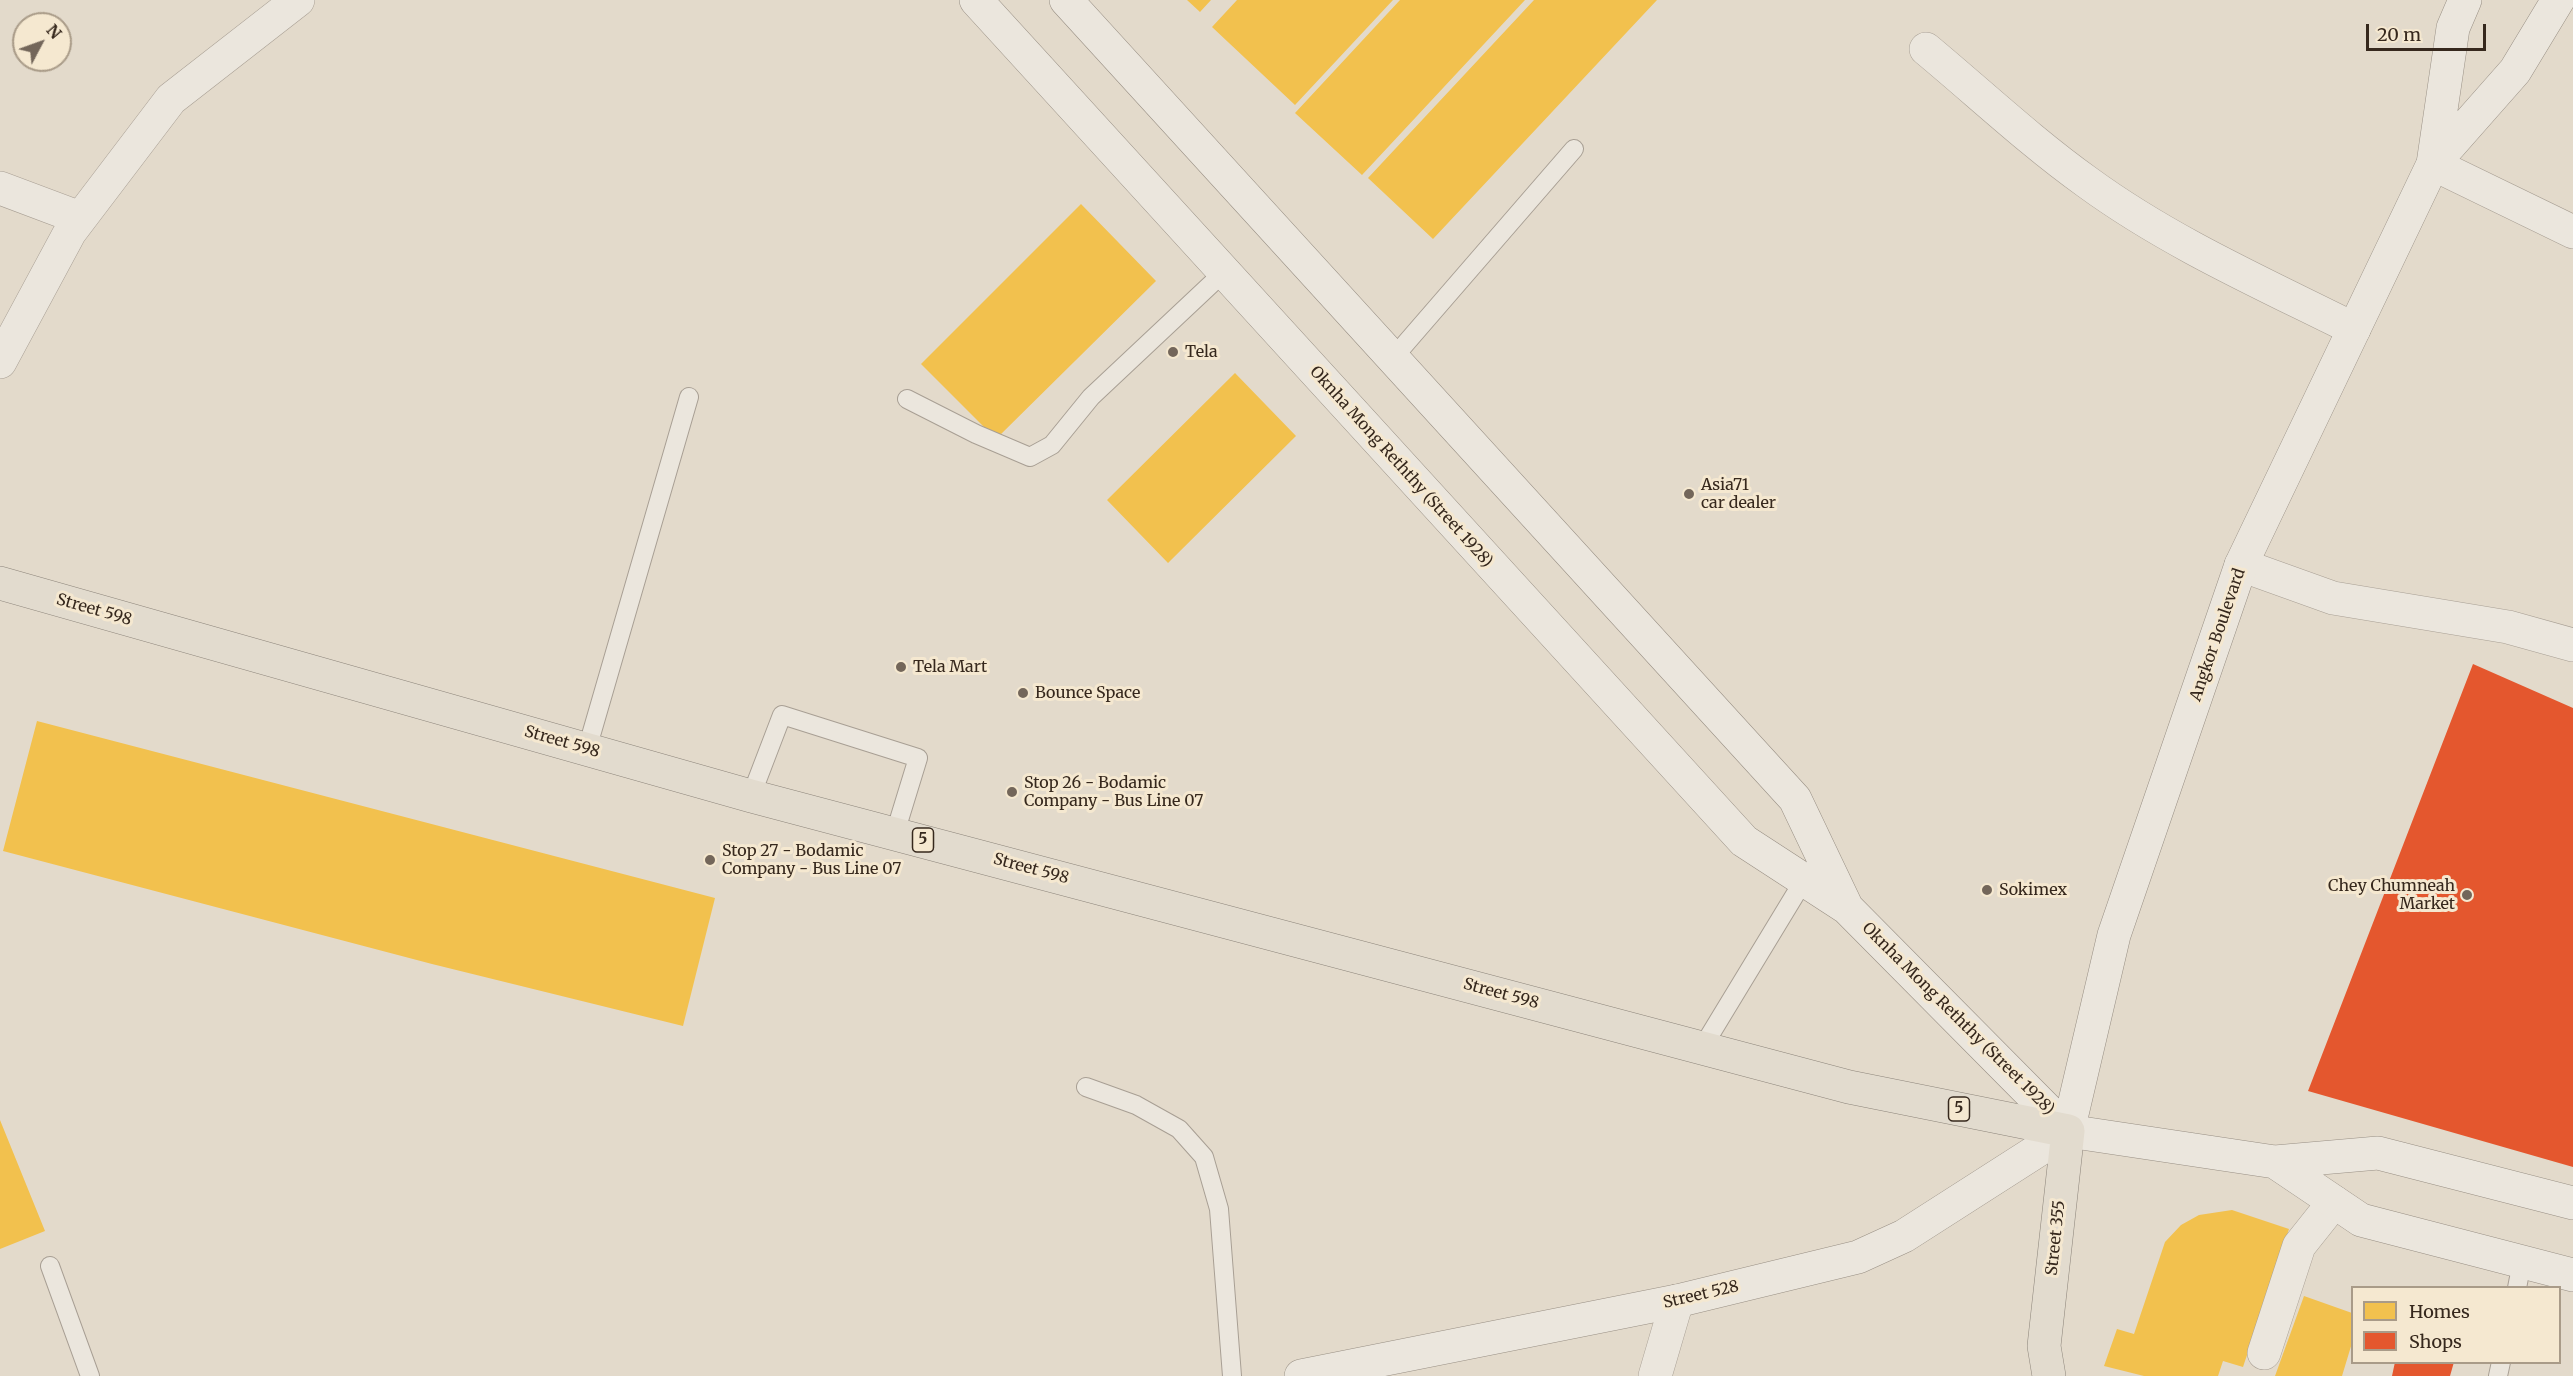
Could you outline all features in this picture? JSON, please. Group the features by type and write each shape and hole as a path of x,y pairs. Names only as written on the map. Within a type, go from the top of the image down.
{"main road":[{"name":"Oknha Mong Reththy (Street 1928)","path":"976,0 1744,842 1847,908 2068,1131"},
{"name":"Oknha Mong Reththy (Street 1928)","path":"1066,0 1795,799 1847,908"},
{"name":"Angkor Boulevard","path":"2433,164 2453,28 2465,0"},
{"name":"Angkor Boulevard","path":"2068,1131 2114,935 2241,565 2433,164 2515,71 2558,0"},
{"path":"2564,0 2573,5"},
{"path":"0,362 70,232 171,99 277,5"},
{"path":"1926,49 2086,182 2135,214 2229,267 2354,329"},
{"path":"2433,164 2573,232"},
{"path":"0,188 80,218"},
{"path":"2241,565 2333,598 2508,627 2573,645"},
{"name":"Street 598","path":"0,583 751,796 1849,1087 2068,1131"},
{"path":"2068,1131 2275,1162 2378,1153 2573,1203"},
{"name":"Street 528","path":"1301,1376 1357,1370 1677,1301 1858,1257 1904,1236 2068,1131"},
{"name":"Street 355","path":"2026,1376 2046,1361 2068,1131"},
{"path":"2275,1162 2361,1220 2520,1275 2573,1275"},
{"path":"2265,1353 2299,1246 2334,1202"},
{"path":"1655,1376 1677,1301"}],"lane":[{"path":"1393,358 1574,149"},
{"path":"907,399 976,434 1030,457 1052,445 1091,397 1223,273"},
{"path":"587,749 689,397"},
{"path":"751,796 782,715 918,758 895,833"},
{"path":"1702,1048 1804,880"},
{"path":"1086,1087 1136,1105 1179,1128 1204,1157 1219,1209 1232,1376"},
{"path":"50,1266 90,1376"}],"building: Homes":[{"path":"1187,0 1211,0 1200,12"},
{"path":"1237,0 1393,0 1295,105 1212,27"},
{"path":"1400,0 1525,0 1362,175 1295,113"},
{"path":"1534,0 1657,0 1433,239 1368,178"},
{"path":"1081,204 1156,281 996,439 921,364"},
{"path":"1235,373 1296,436 1168,563 1107,500"},
{"path":"37,721 715,898 683,1026 432,964 3,851"},
{"path":"0,1120 45,1231 0,1249"},
{"path":"2232,1210 2289,1229 2243,1367 2223,1361 2218,1376 2144,1376 2104,1366 2117,1329 2134,1334 2165,1242 2181,1225 2199,1215"},
{"path":"2304,1296 2351,1313 2351,1346 2342,1376 2275,1376"}],"building: Shops":[{"name":"Chey Chumneah Market","path":"2473,664 2573,708 2573,1167 2308,1091"},
{"path":"2395,1364 2453,1364 2450,1376 2392,1376"}],"place":[{"name":"Tela","path":"1173,352"},
{"name":"Asia71 car dealer","path":"1689,494"},
{"name":"Tela Mart","path":"901,667"},
{"name":"Bounce Space","path":"1023,693"},
{"name":"Stop 26 - Bodamic Company - Bus Line 07","path":"1012,792"},
{"name":"Stop 27 - Bodamic Company - Bus Line 07","path":"710,860"},
{"name":"Sokimex","path":"1987,890"},
{"name":"Chey Chumneah Market","path":"2467,895"}]}
